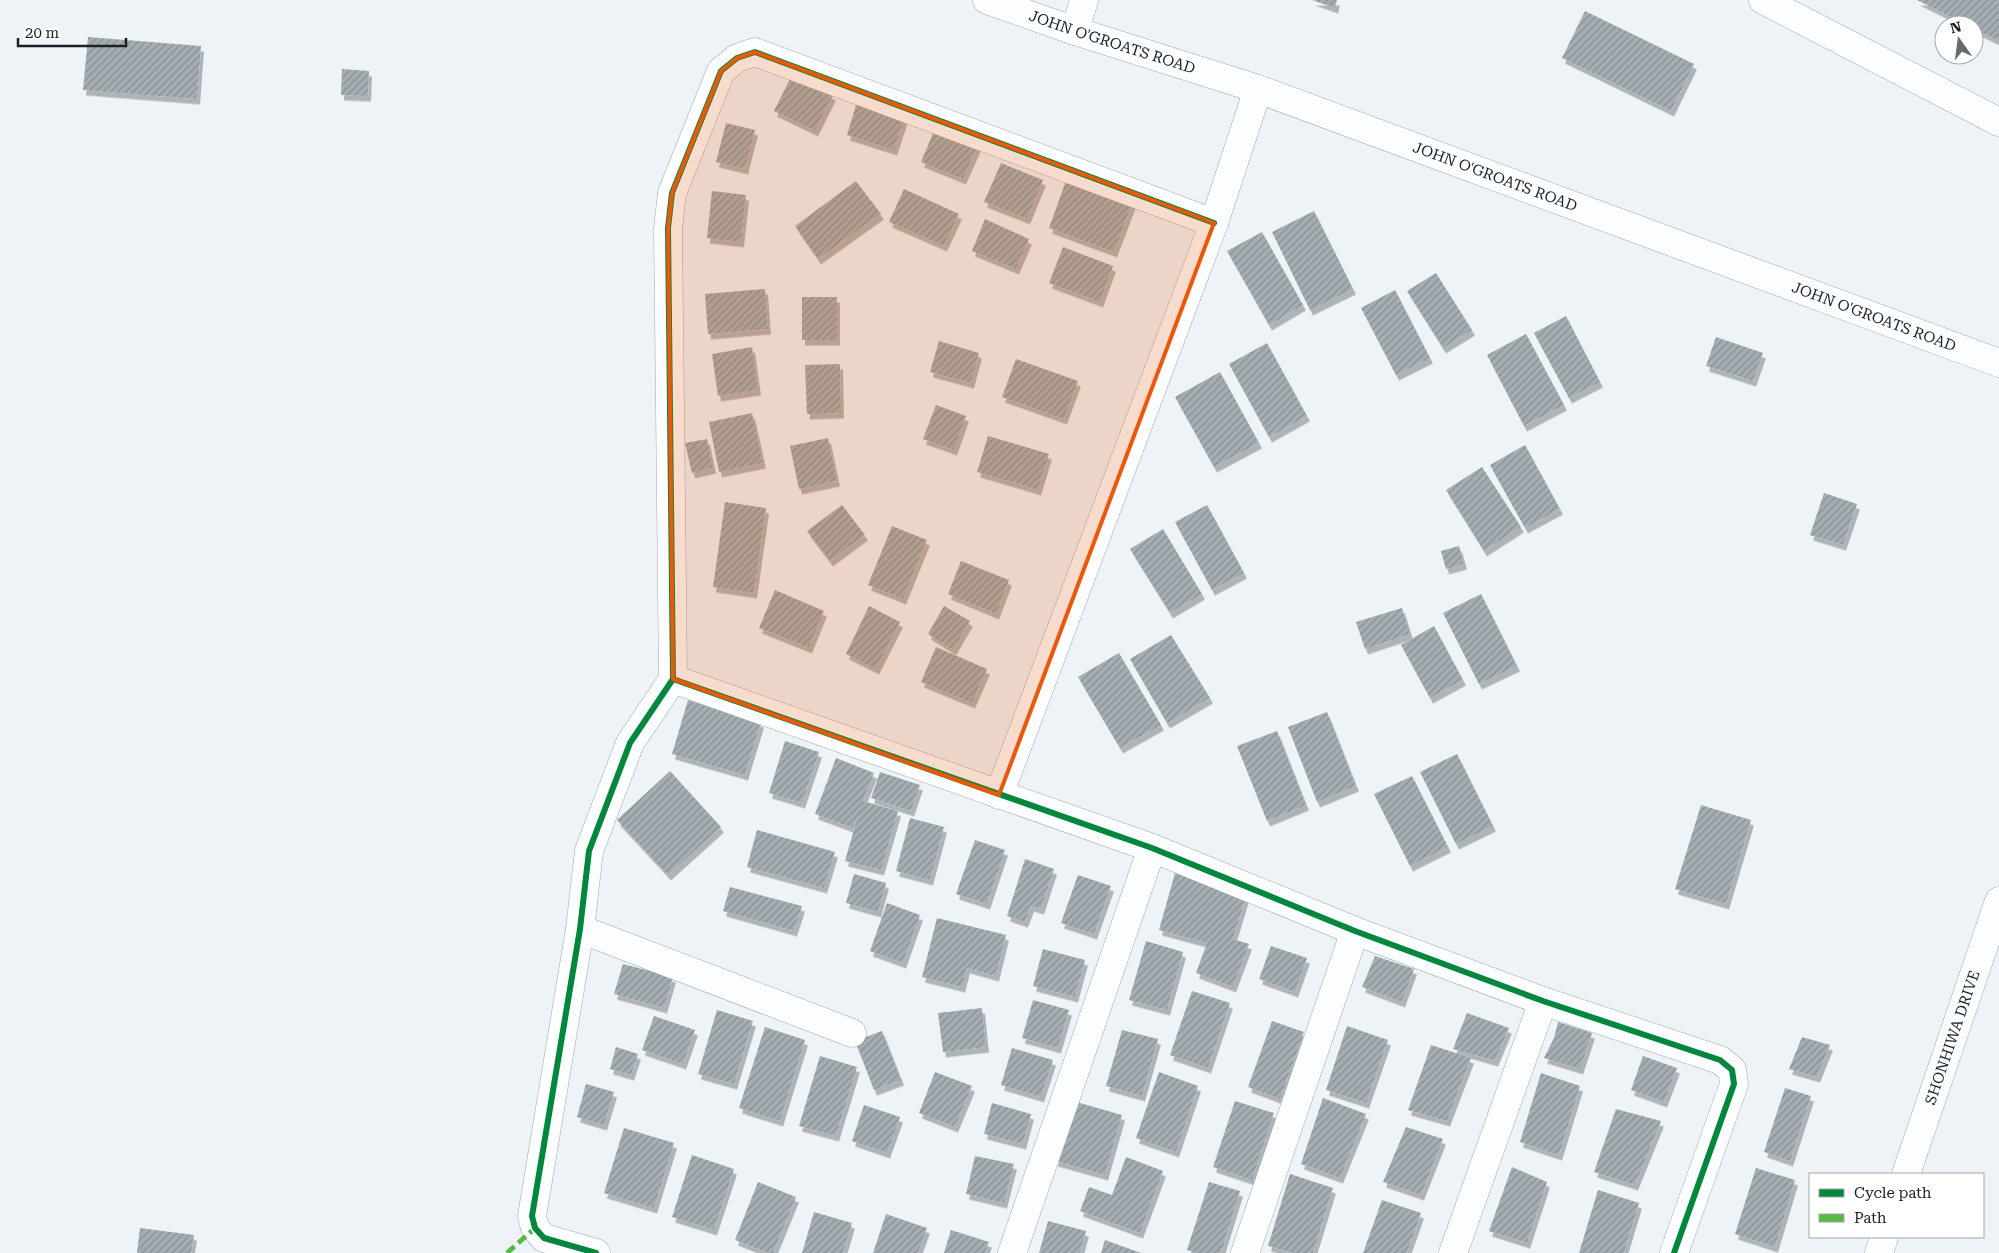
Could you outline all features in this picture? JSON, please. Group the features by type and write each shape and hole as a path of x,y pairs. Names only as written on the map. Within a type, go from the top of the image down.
{"street":[{"name":"JOHN O'GROATS ROAD","path":"987,0 1075,31 1258,88 1999,363"},
{"path":"1075,31 1084,0"},
{"path":"1763,0 1999,122"},
{"path":"596,1253 544,1238 535,1228 532,1216 580,929 589,851 630,743 673,679 668,228 672,193 722,71 737,58 755,52 1214,223"},
{"path":"999,795 1214,223 1258,88"},
{"path":"673,679 1152,848 1355,931 1543,1001 1720,1060 1732,1070 1734,1084 1674,1253"},
{"path":"1012,1253 1152,848"},
{"name":"SHONHIWA DRIVE","path":"1906,1173 1999,901"},
{"path":"580,929 852,1033"},
{"path":"1245,1253 1355,931"},
{"path":"1453,1253 1543,1001"},
{"path":"1879,1253 1884,1238"}],"highlighted area":[{"path":"755,52 1214,223 999,795 673,679 668,228 672,193 721,71 737,58"}],"building":[{"path":"1312,0 1337,0 1335,8"},
{"path":"1917,0 1999,0 1999,41 1984,34 1984,15 1947,15"},
{"path":"1585,11 1694,64 1671,111 1562,58"},
{"path":"88,37 201,46 197,99 83,90"},
{"path":"342,69 369,71 368,96 341,95"},
{"path":"792,75 833,95 815,131 774,111"},
{"path":"857,102 905,117 894,150 847,135"},
{"path":"726,123 755,130 745,169 716,162"},
{"path":"937,124 980,141 963,179 921,162"},
{"path":"1001,163 1043,180 1027,219 984,202"},
{"path":"1067,178 1133,202 1114,252 1049,228"},
{"path":"856,181 881,214 818,259 795,226"},
{"path":"904,189 959,214 944,246 889,222"},
{"path":"712,191 746,195 741,242 707,238"},
{"path":"1314,211 1353,289 1310,310 1272,232"},
{"path":"985,219 1029,239 1016,269 972,251"},
{"path":"1262,232 1303,305 1269,325 1227,251"},
{"path":"1063,247 1113,266 1100,302 1049,283"},
{"path":"1436,273 1472,330 1443,348 1407,291"},
{"path":"765,289 768,329 708,334 705,294"},
{"path":"1395,290 1430,358 1396,375 1361,308"},
{"path":"802,297 837,297 837,340 802,340"},
{"path":"1566,316 1600,382 1569,398 1534,333"},
{"path":"1526,334 1564,405 1524,426 1487,355"},
{"path":"1716,337 1763,353 1753,381 1706,366"},
{"path":"939,341 979,353 971,383 930,372"},
{"path":"1267,343 1307,416 1269,437 1229,364"},
{"path":"752,347 758,390 718,396 712,354"},
{"path":"1016,359 1078,381 1064,419 1002,397"},
{"path":"840,364 841,413 807,414 805,365"},
{"path":"1220,372 1259,443 1214,467 1175,397"},
{"path":"936,405 966,416 954,450 923,439"},
{"path":"752,413 763,463 719,472 709,422"},
{"path":"988,436 1049,454 1038,490 977,472"},
{"path":"828,438 837,481 799,489 790,446"},
{"path":"707,439 713,468 692,473 685,443"},
{"path":"1525,445 1560,509 1525,528 1490,465"},
{"path":"1482,467 1521,527 1484,551 1446,490"},
{"path":"1824,493 1857,504 1843,545 1810,535"},
{"path":"725,502 766,508 754,593 713,587"},
{"path":"842,505 865,535 830,561 807,531"},
{"path":"1207,505 1244,573 1212,590 1175,522"},
{"path":"892,526 927,540 903,599 868,585"},
{"path":"1163,529 1202,594 1170,613 1130,549"},
{"path":"1459,546 1464,564 1446,569 1441,551"},
{"path":"961,561 1009,580 996,614 948,594"},
{"path":"775,590 824,611 809,648 759,628"},
{"path":"1481,594 1517,666 1479,684 1443,613"},
{"path":"869,606 900,622 876,669 846,654"},
{"path":"944,606 970,621 953,650 928,634"},
{"path":"1402,608 1410,634 1365,649 1356,622"},
{"path":"1434,626 1463,680 1430,698 1401,645"},
{"path":"1171,635 1210,698 1167,723 1130,659"},
{"path":"936,647 987,669 972,703 921,682"},
{"path":"1119,653 1161,725 1120,748 1078,677"},
{"path":"688,700 761,722 745,775 672,754"},
{"path":"1327,712 1356,786 1317,802 1288,727"},
{"path":"1277,731 1306,805 1267,821 1237,746"},
{"path":"785,741 819,752 802,803 769,793"},
{"path":"1457,754 1493,826 1456,844 1420,772"},
{"path":"836,758 874,773 863,801 898,811 881,870 845,861 858,815 853,828 815,814"},
{"path":"670,771 721,827 668,875 617,820"},
{"path":"880,772 920,785 911,811 871,798"},
{"path":"1412,776 1448,847 1410,866 1374,794"},
{"path":"1701,805 1751,820 1726,904 1675,889"},
{"path":"910,818 944,827 930,880 896,871"},
{"path":"757,830 835,852 824,888 747,867"},
{"path":"975,840 1005,850 987,904 956,894"},
{"path":"1025,859 1054,869 1041,909 1031,906 1025,922 1007,916"},
{"path":"1175,873 1247,893 1233,939 1249,944 1233,987 1196,973 1207,943 1159,930"},
{"path":"854,874 886,883 878,912 846,903"},
{"path":"1078,875 1111,886 1094,934 1061,923"},
{"path":"730,887 802,906 794,931 723,911"},
{"path":"887,903 920,915 903,963 870,951"},
{"path":"937,918 1006,935 996,976 967,968 962,987 922,977"},
{"path":"1146,941 1183,952 1167,1010 1129,1000"},
{"path":"1271,946 1307,958 1295,992 1259,979"},
{"path":"1043,949 1085,960 1075,997 1033,986"},
{"path":"1375,956 1414,969 1402,1002 1362,987"},
{"path":"623,964 673,977 664,1008 614,994"},
{"path":"1192,991 1230,1003 1208,1068 1170,1055"},
{"path":"1033,1000 1069,1010 1058,1048 1022,1038"},
{"path":"982,1008 986,1047 943,1052 938,1013"},
{"path":"717,1010 753,1021 734,1084 698,1074"},
{"path":"1467,1013 1509,1028 1495,1061 1453,1049"},
{"path":"654,1016 695,1030 683,1064 642,1050"},
{"path":"1272,1021 1304,1032 1280,1099 1248,1087"},
{"path":"1558,1022 1592,1033 1580,1069 1544,1058 1554,1038"},
{"path":"1347,1026 1388,1040 1366,1103 1326,1090"},
{"path":"765,1027 805,1040 780,1121 739,1108"},
{"path":"1122,1030 1158,1039 1142,1096 1106,1086"},
{"path":"882,1031 901,1080 874,1090 855,1041"},
{"path":"1802,1037 1830,1045 1817,1077 1789,1069"},
{"path":"1431,1045 1471,1058 1447,1121 1408,1110"},
{"path":"616,1047 638,1054 631,1075 610,1069"},
{"path":"1012,1048 1053,1060 1041,1097 1001,1085"},
{"path":"820,1056 857,1067 836,1136 799,1126"},
{"path":"1643,1056 1677,1068 1664,1102 1631,1090"},
{"path":"935,1072 972,1086 955,1127 919,1113"},
{"path":"1159,1072 1198,1086 1176,1152 1136,1138"},
{"path":"1541,1073 1580,1086 1559,1155 1520,1142"},
{"path":"586,1084 614,1092 604,1125 577,1117"},
{"path":"1785,1088 1811,1096 1790,1161 1764,1152"},
{"path":"1323,1098 1366,1114 1340,1178 1301,1164"},
{"path":"1073,1101 1122,1115 1105,1175 1055,1161"},
{"path":"1235,1101 1274,1113 1252,1180 1213,1167"},
{"path":"992,1103 1031,1114 1023,1144 984,1134"},
{"path":"864,1105 900,1117 887,1153 852,1141"},
{"path":"1616,1109 1661,1121 1635,1185 1594,1172"},
{"path":"1406,1127 1443,1139 1421,1195 1383,1182"},
{"path":"624,1128 674,1143 654,1208 604,1193"},
{"path":"692,1155 734,1169 714,1230 672,1217"},
{"path":"975,1156 1014,1164 1004,1203 966,1194"},
{"path":"1126,1157 1163,1171 1140,1233 1080,1211 1089,1187 1112,1195"},
{"path":"1512,1167 1547,1182 1527,1243 1489,1231"},
{"path":"1756,1168 1795,1180 1775,1247 1735,1234"},
{"path":"1290,1174 1333,1188 1313,1253 1293,1253 1268,1246"},
{"path":"758,1182 796,1197 773,1253 768,1253 735,1240"},
{"path":"1209,1182 1240,1191 1221,1253 1197,1253 1187,1250"},
{"path":"1598,1190 1639,1203 1624,1253 1579,1253"},
{"path":"1382,1200 1421,1213 1407,1253 1363,1253"},
{"path":"814,1212 852,1223 843,1253 802,1253"},
{"path":"886,1214 927,1228 918,1253 873,1253"},
{"path":"1048,1221 1086,1231 1080,1253 1039,1253"},
{"path":"140,1228 194,1235 191,1253 137,1253"},
{"path":"951,1230 989,1242 985,1253 944,1253"},
{"path":"1105,1240 1141,1253 1101,1253"}],"marked path":[{"path":"507,1253 535,1228"}],"cycle path":[{"path":"596,1253 544,1238 535,1228 532,1216 580,929 589,851 630,743 673,679 668,228 672,193 721,71 737,58 755,52 1214,223"},
{"path":"673,679 1152,848 1355,931 1543,1001 1720,1060 1732,1070 1734,1084 1674,1253"}]}
